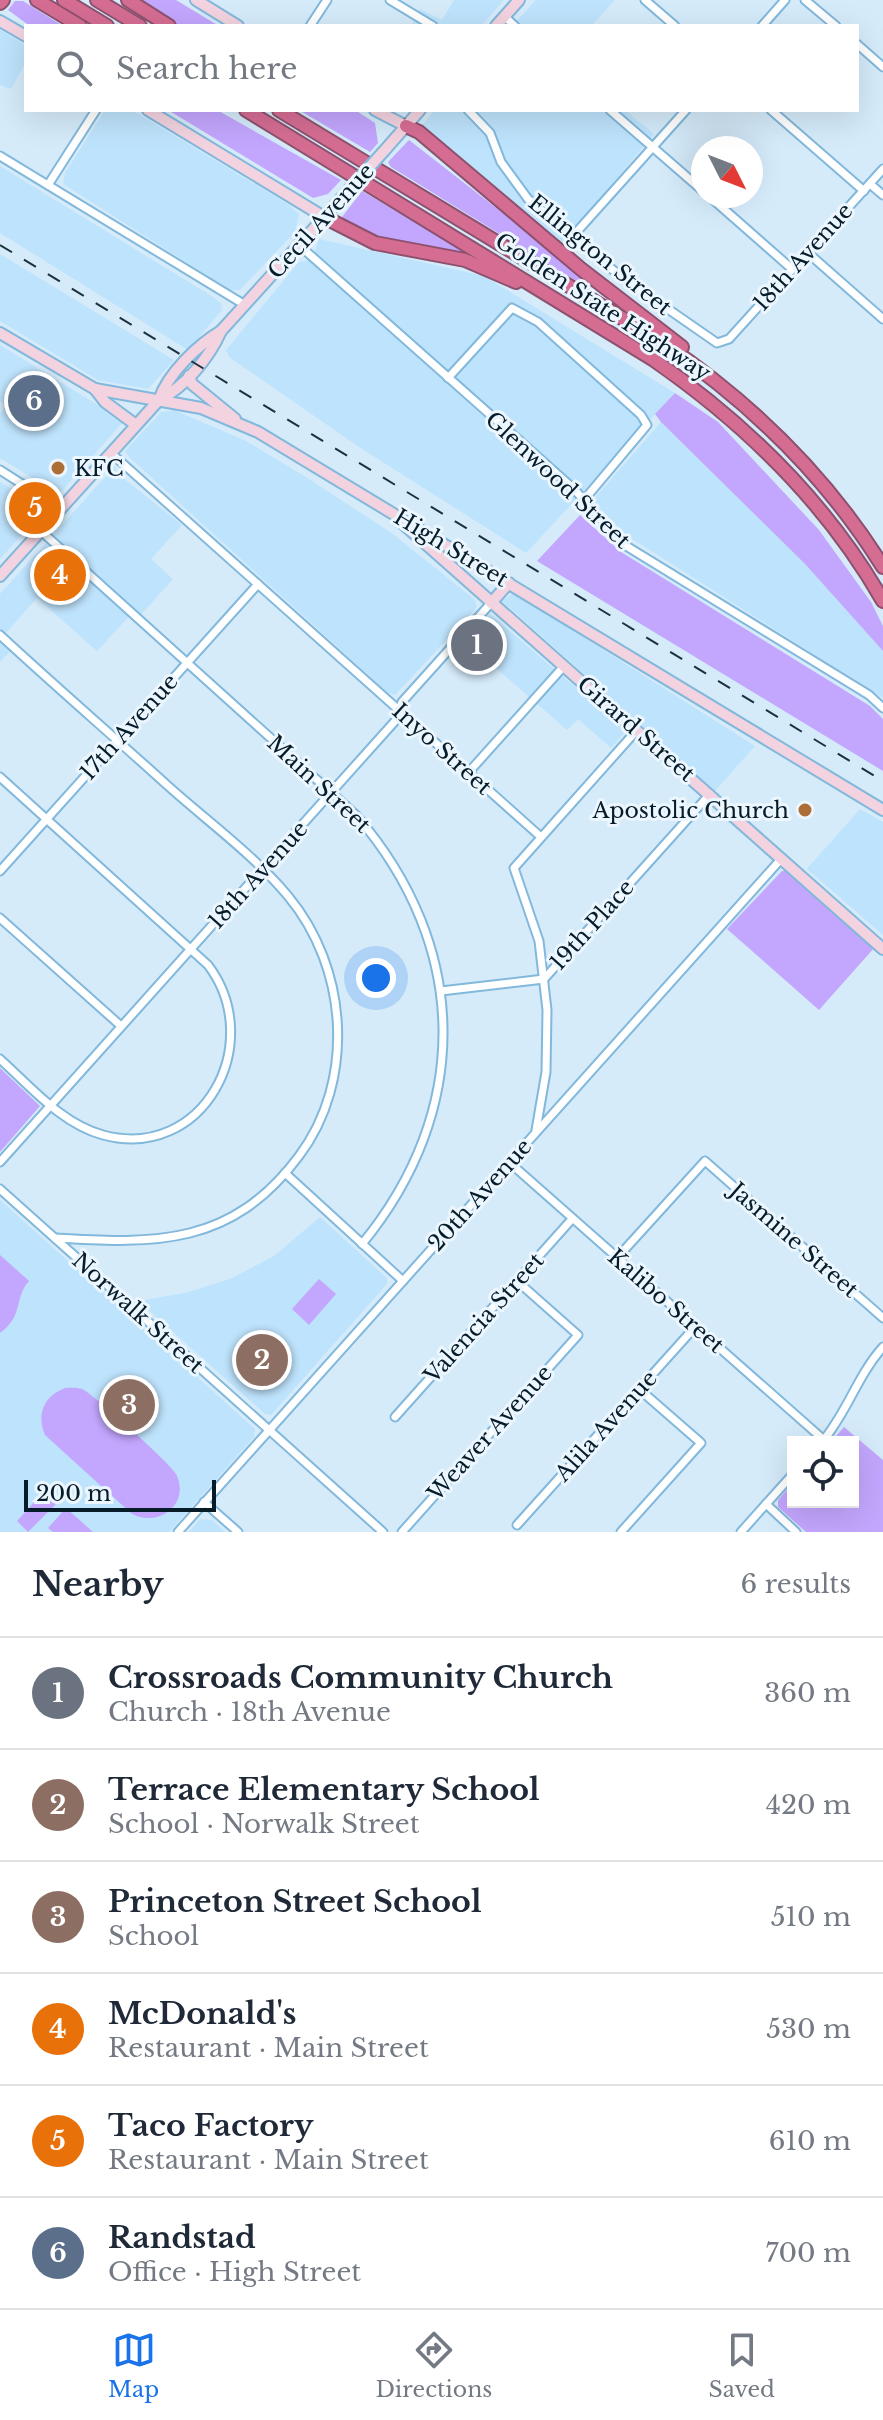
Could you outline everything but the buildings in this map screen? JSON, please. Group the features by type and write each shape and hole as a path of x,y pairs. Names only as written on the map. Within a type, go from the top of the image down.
{"highway":[{"path":"37,0 77,24"},
{"path":"64,0 104,24"},
{"path":"97,0 137,24"},
{"path":"128,0 166,24"},
{"name":"Golden State Highway","path":"249,112 686,381 756,441 839,534 883,601"},
{"name":"Golden State Highway","path":"282,112 663,343 730,393 803,463 844,511 883,567"},
{"path":"289,112 310,129"},
{"path":"406,126 419,132 581,269 682,347 730,393"},
{"path":"324,217 375,243 447,255 483,266 580,314"}],"main road":[{"path":"196,0 235,24"},
{"path":"498,24 519,0"},
{"path":"0,21 24,35"},
{"path":"151,112 324,217"},
{"path":"379,112 406,126"},
{"name":"Cecil Avenue","path":"159,400 163,387 204,342 221,331 418,112"},
{"name":"Cecil Avenue","path":"0,576 159,400 175,391 189,376 213,348 221,331"},
{"name":"High Street","path":"0,333 95,389 201,408 239,423 883,810"},
{"path":"189,376 192,384 224,406 239,423"},
{"path":"95,389 105,402 136,425"},
{"name":"Girard Street","path":"388,510 883,949"},
{"name":"18th Avenue","path":"491,603 509,583"}],"street":[{"path":"311,24 327,0"},
{"path":"390,0 430,24"},
{"path":"645,0 673,24"},
{"path":"764,24 785,0"},
{"path":"805,0 834,24"},
{"path":"504,16 513,24"},
{"path":"859,46 883,67"},
{"path":"48,185 95,112"},
{"name":"Ellington Street","path":"470,112 490,133 501,162 528,199 688,324 711,341 722,343"},
{"path":"612,112 691,181"},
{"path":"573,236 684,112"},
{"path":"773,112 867,187 883,195"},
{"path":"0,156 245,305"},
{"name":"18th Avenue","path":"722,343 883,169"},
{"path":"723,208 792,269"},
{"name":"Glenwood Street","path":"299,245 584,500 623,544 869,695 883,708"},
{"path":"807,252 883,319"},
{"path":"448,378 512,308 538,322 641,415 647,425 584,500"},
{"name":"Inyo Street","path":"111,453 541,837"},
{"path":"0,470 61,509"},
{"name":"Main Street","path":"41,531 332,792 378,841 414,898 426,929 441,991 443,1053 433,1113 413,1170 398,1197 362,1244"},
{"name":"17th Avenue","path":"0,871 258,584"},
{"name":"18th Avenue","path":"0,1162 396,720 402,702 491,603"},
{"path":"0,635 288,895 307,922 332,984 338,1016 337,1052 327,1101 313,1134 285,1173 241,1210 185,1235 141,1243 55,1238"},
{"path":"468,773 564,666"},
{"path":"536,1133 546,1072 544,979 539,941 514,868 637,730"},
{"path":"0,777 192,949 221,981 232,1023 228,1066 205,1104 168,1130 126,1139 84,1129 51,1105 0,1059"},
{"name":"19th Place","path":"441,991 544,979 710,794"},
{"name":"20th Avenue","path":"178,1532 782,858"},
{"path":"0,918 121,1026"},
{"name":"Jasmine Street","path":"617,1258 705,1161 883,1318"},
{"name":"Kalibo Street","path":"509,1162 817,1436"},
{"path":"285,1173 403,1281"},
{"name":"Norwalk Street","path":"0,1189 383,1532"},
{"name":"Valencia Street","path":"395,1417 572,1219"},
{"name":"Weaver Avenue","path":"402,1532 578,1335 517,1281"},
{"name":"Alila Avenue","path":"517,1525 695,1327"},
{"path":"827,1436 845,1410 861,1375 883,1347"},
{"path":"621,1532 701,1443 639,1389"},
{"path":"741,1532 787,1481"},
{"path":"204,1502 238,1532"},
{"path":"766,1504 796,1532"}],"shaded area":[{"path":"137,0 176,0 216,24 176,24"},
{"path":"454,0 504,0 483,24 412,24 420,9 442,20"},
{"path":"536,0 615,0 593,24 514,24"},
{"path":"15,1 23,1 60,24 27,24 8,10"},
{"path":"0,30 24,44 24,66 11,89 0,85"},
{"path":"104,112 135,112 299,214 295,232 240,290 230,290 63,184 65,173"},
{"path":"171,112 221,112 341,180 328,194 313,198"},
{"path":"302,112 358,112 375,123 378,143 370,152"},
{"path":"433,112 627,112 654,134 563,243 420,127"},
{"path":"409,140 587,279 588,284 583,285 391,167 388,162"},
{"path":"0,166 213,297 221,303 222,310 188,350 0,233"},
{"path":"362,191 480,261 376,240 339,221"},
{"path":"319,239 484,276 675,393 526,553 359,447 229,357 226,350 299,262 306,261 315,251"},
{"path":"0,254 174,360 148,389 98,380 0,321"},
{"path":"0,345 124,421 59,494 0,458 0,414 6,405 0,401"},
{"path":"675,393 718,422 819,530 871,602 883,626 883,651 806,565 661,422 655,414"},
{"path":"174,410 246,441 309,479 393,534 474,599 477,607 395,695 387,692 130,458 125,451 161,412"},
{"path":"661,422 806,565 883,651 883,698 626,535 597,505 594,499"},
{"path":"115,466 118,474 182,525 151,559 173,579 138,618 132,613 97,651 37,598 3,636 14,647 0,662 0,594"},
{"path":"0,482 45,509 0,559"},
{"path":"580,515 621,552 870,706 883,719 883,771 537,561"},
{"path":"512,594 755,746 715,791 502,601"},
{"path":"490,614 623,728 624,733 611,748 578,719 567,730 466,642"},
{"path":"860,809 883,822 883,935 807,869"},
{"path":"782,871 788,871 874,948 819,1010 727,929"},
{"path":"0,1068 40,1106 0,1152"},
{"path":"0,1200 255,1429 254,1437 169,1532 0,1532"},
{"path":"320,1217 387,1278 387,1284 271,1415 265,1414 144,1306 145,1300 189,1292 232,1278 274,1256"},
{"path":"0,1255 29,1281 13,1320 0,1333"},
{"path":"319,1279 336,1294 309,1325 292,1309"},
{"path":"65,1388 82,1389 91,1395 171,1468 179,1485 176,1504 152,1518 132,1514 45,1435 41,1420 44,1407 52,1396"},
{"path":"844,1427 855,1436 836,1436"},
{"path":"859,1440 883,1460 883,1532 806,1532 778,1507 778,1500 787,1490 787,1508 859,1508"},
{"path":"46,1489 59,1501 28,1532 17,1521"},
{"path":"66,1508 93,1532 53,1532 48,1528"},
{"path":"200,1519 212,1520 225,1532 189,1532"}],"railway":[{"path":"0,245 883,781"}],"place":[{"name":"Randstad","path":"34,401"},
{"name":"KFC","path":"58,468"},
{"name":"Taco Factory","path":"35,508"},
{"name":"McDonald's","path":"60,575"},
{"name":"Crossroads Community Church","path":"477,645"},
{"name":"Apostolic Church","path":"805,810"},
{"name":"Terrace Elementary School","path":"262,1360"},
{"name":"Princeton Street School","path":"129,1405"}]}
